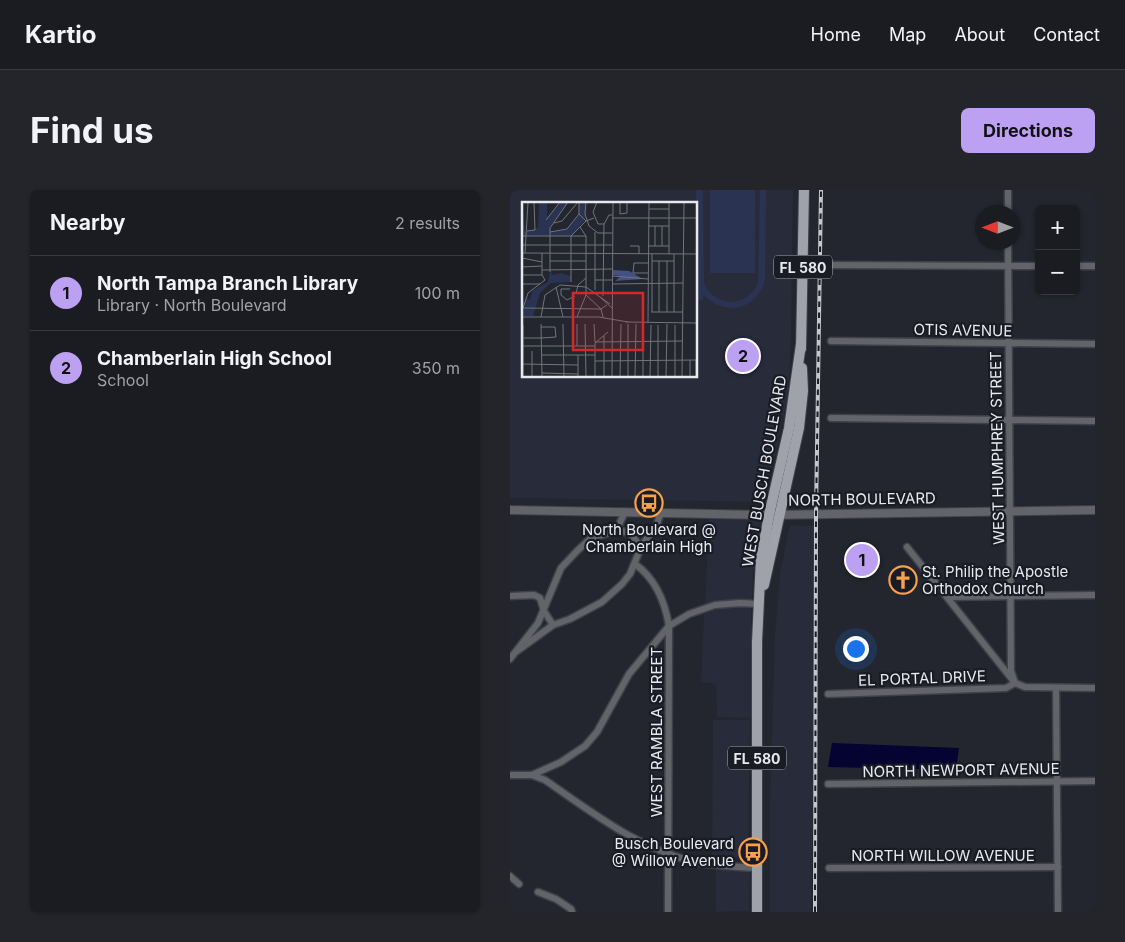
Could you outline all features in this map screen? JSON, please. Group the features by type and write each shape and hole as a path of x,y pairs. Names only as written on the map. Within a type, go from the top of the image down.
{"main road":[{"name":"WEST BUSCH BOULEVARD","path":"760,604 799,428 803,391 801,344 804,190"},
{"name":"WEST BUSCH BOULEVARD","path":"757,912 758,642 761,558 789,428 801,344"}],"street":[{"path":"1008,190 1008,205"},
{"name":"WEST HUMPHREY STREET","path":"1008,250 1008,420 1012,596 1011,671 1015,683"},
{"path":"830,265 1035,266"},
{"path":"1080,266 1095,266"},
{"name":"OTIS AVENUE","path":"830,341 1095,344"},
{"path":"831,418 1095,421"},
{"name":"NORTH BOULEVARD","path":"510,510 780,515 1095,510"},
{"path":"617,530 625,512"},
{"path":"517,651 553,625 570,620 602,602 622,584 630,574 641,547 656,524 661,512"},
{"path":"510,659 538,623 562,568 577,550 591,538 617,530 630,533 641,547"},
{"name":"EL PORTAL DRIVE","path":"907,547 1015,683 1025,687 1095,688"},
{"name":"WEST RAMBLA STREET","path":"635,564 649,576 658,591 670,626 668,912"},
{"path":"947,597 1095,595"},
{"path":"510,596 534,596 540,598 544,611 553,625"},
{"path":"510,774 532,774 561,762 586,746 597,732 629,674 670,626 689,614 715,605 760,604"},
{"name":"EL PORTAL DRIVE","path":"828,694 1006,688 1015,683"},
{"path":"1056,688 1058,912"},
{"path":"532,774 545,780 633,839 668,854 698,862 757,868"},
{"name":"NORTH NEWPORT AVENUE","path":"828,784 1095,781"},
{"name":"NORTH WILLOW AVENUE","path":"829,868 1058,867"},
{"path":"510,876 519,884"},
{"path":"538,892 556,899 571,909 572,912"}],"shaded area":[{"path":"510,190 793,190 791,340 788,396 765,502 510,498"},
{"path":"696,190 703,190 704,283 709,291 723,301 739,301 753,291 758,283 760,190 766,190 765,280 755,298 747,304 730,308 720,306 703,294 703,300 698,300 698,202 696,202"},
{"path":"710,190 755,190 755,273 710,273"},
{"path":"709,517 765,518 753,571 752,600 741,599 715,603 705,607"},
{"path":"790,525 817,526 811,912 770,912 770,806 775,633 780,575"},
{"path":"741,605 751,606 752,718 717,717 716,684 701,682 704,614 717,609"},
{"path":"713,720 750,720 748,858 712,858"},
{"path":"832,743 959,748 956,770 828,767"},
{"path":"716,868 750,870 749,911 716,912"}],"railway":[{"path":"815,912 816,514 821,190"}],"place":[{"name":"Chamberlain High School","path":"743,356"},
{"name":"North Boulevard @ Chamberlain High","path":"649,503"},
{"name":"North Tampa Branch Library","path":"862,560"},
{"name":"St. Philip the Apostle Orthodox Church","path":"903,580"},
{"name":"Busch Boulevard @ Willow Avenue","path":"753,852"}]}
